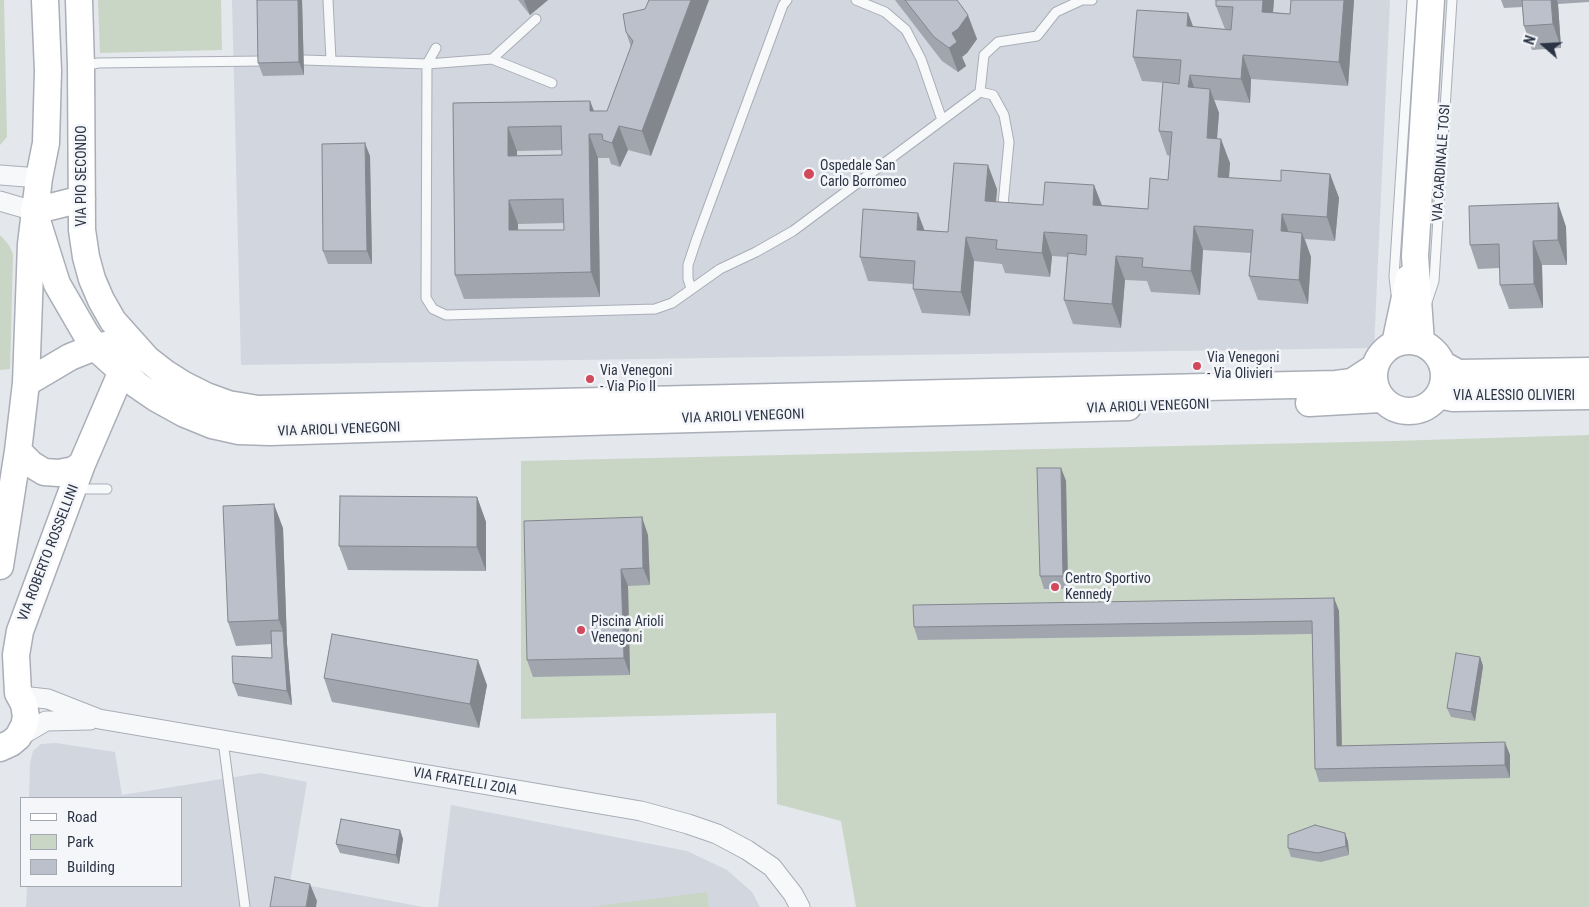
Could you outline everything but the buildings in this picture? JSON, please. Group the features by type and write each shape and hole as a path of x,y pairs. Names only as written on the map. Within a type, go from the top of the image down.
{"main road":[{"path":"0,566 18,451 26,382 30,244 46,143 48,71 45,0"},
{"name":"VIA PIO SECONDO","path":"79,0 82,230 86,257 92,279 101,300 113,320 130,340"},
{"name":"VIA CARDINALE TOSI","path":"1409,333 1414,256 1427,222 1431,0"},
{"path":"48,71 81,67"},
{"path":"39,178 82,199"},
{"path":"34,210 82,199"},
{"path":"34,210 57,284 95,347 122,371"},
{"path":"1381,399 1374,380 1375,367 1382,353 1409,333"},
{"name":"VIA ALESSIO OLIVIERI","path":"1381,399 1395,409 1417,411 1428,407 1440,395 1444,386 1442,364 1430,348 1409,333"},
{"path":"26,382 70,357 95,347 130,340"},
{"name":"VIA ARIOLI VENEGONI","path":"130,340 147,359 184,385 228,404 258,409 1336,384 1352,382 1375,367"},
{"name":"VIA ROBERTO ROSSELLINI","path":"7,747 22,730 26,717 26,708 13,690 20,631 82,464 122,371 130,340"},
{"name":"VIA ALESSIO OLIVIERI","path":"1442,364 1458,373 1589,370"},
{"name":"VIA ARIOLI VENEGONI","path":"122,371 137,385 156,398 185,414 212,425 239,431 270,432 1381,399"},
{"name":"VIA ALESSIO OLIVIERI","path":"1440,395 1453,398 1589,396"},
{"path":"18,451 31,464 44,472 59,473 74,470 82,464"}],"street":[{"path":"0,175 39,178"},
{"path":"0,201 34,210"},
{"name":"VIA FRATELLI ZOIA","path":"13,690 48,699 99,719 641,811 717,834 747,850 772,867 793,894 800,907"},
{"name":"VIA FRATELLI ZOIA","path":"7,747 46,722 99,719"}],"lane":[{"path":"328,0 331,60"},
{"path":"691,288 688,272 691,256 779,15 787,0"},
{"path":"856,0 885,12 906,30 921,59 942,120"},
{"path":"436,48 427,64 426,298 433,309 446,316 655,309 672,303 720,269 756,252 793,231 980,92 984,55 998,42 1037,36 1056,12 1082,0 1092,0"},
{"path":"1409,333 1394,277 1412,0"},
{"name":"VIA CARDINALE TOSI","path":"1409,333 1434,281 1427,222 1452,0"},
{"path":"492,59 536,19"},
{"path":"304,60 427,64 492,59 552,83"},
{"path":"81,67 98,63 262,61"},
{"path":"980,92 993,95 1004,115 1009,142 1002,219"},
{"path":"73,488 107,489"},
{"path":"223,741 245,907"}],"shaded area":[{"name":"Ospedale San Carlo Borromeo","path":"232,0 1390,0 1374,348 241,365"},
{"path":"56,743 115,752 122,795 260,773 307,782 290,882 423,907 26,907 27,887 182,887 182,797 29,797 30,764 33,751 41,744"},
{"path":"451,805 687,851 727,870 752,892 760,907 438,907"}],"green space":[{"path":"0,0 4,0 7,137 0,145"},
{"path":"98,0 221,0 222,50 100,53"},
{"path":"0,235 9,245 13,254 10,369 0,370"},
{"name":"Centro Sportivo Kennedy","path":"1589,435 1589,907 856,907 841,821 777,804 776,713 521,719 521,461"},
{"path":"707,892 709,907 590,907"}],"place":[{"name":"Ospedale San Carlo Borromeo","path":"809,174"},
{"name":"Via Venegoni - Via Olivieri","path":"1197,366"},
{"name":"Via Venegoni - Via Pio II","path":"590,379"},
{"name":"Centro Sportivo Kennedy","path":"1055,587"},
{"name":"Piscina Arioli Venegoni","path":"581,630"}]}
